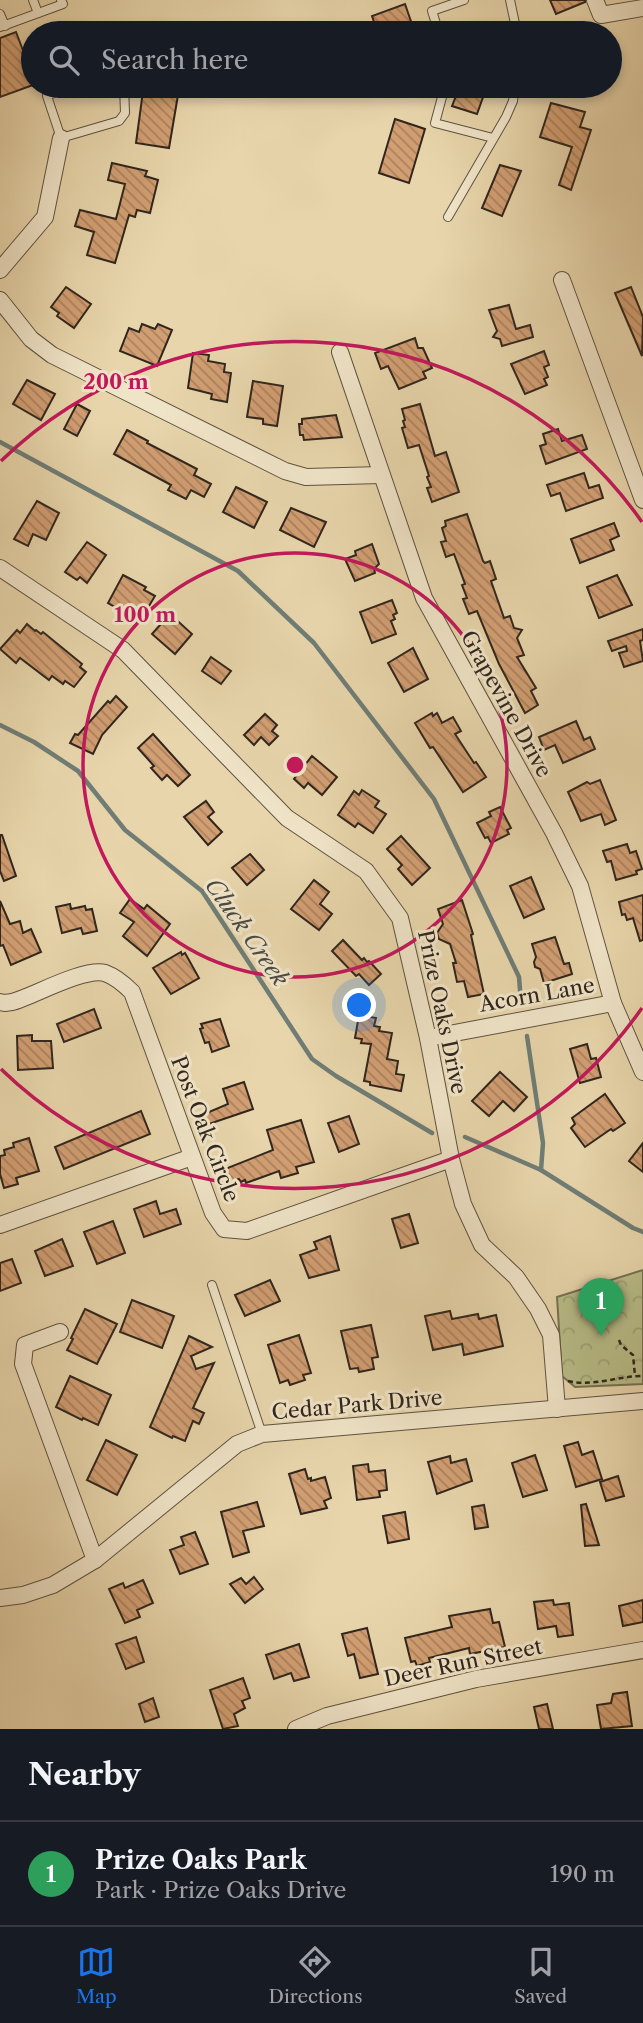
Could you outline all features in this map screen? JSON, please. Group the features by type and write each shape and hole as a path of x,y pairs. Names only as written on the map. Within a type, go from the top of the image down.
{"street":[{"path":"595,0 601,15 643,8"},
{"path":"0,270 45,217 61,138"},
{"path":"562,280 643,500"},
{"path":"0,300 31,339 52,355 285,471 306,477 381,475"},
{"name":"Grapevine Drive","path":"340,352 424,598 554,833 580,886 613,1003 643,1072"},
{"name":"Prize Oaks Drive","path":"0,568 122,650 287,818 366,871 400,918 463,1204 482,1245 516,1277 538,1309 551,1335 557,1409"},
{"name":"Post Oak Circle","path":"0,1002 5,1004 19,1000 83,975 102,972 119,979 132,992 213,1213 225,1229 247,1231 451,1159"},
{"name":"Acorn Lane","path":"428,1038 613,1003"},
{"path":"0,1225 192,1157"},
{"path":"60,1332 25,1345 23,1364 95,1560"},
{"name":"Cedar Park Drive","path":"0,1598 23,1595 53,1585 95,1560 237,1444 262,1434 643,1401"},
{"name":"Deer Run Street","path":"296,1729 327,1716 476,1679 643,1650"}],"lane":[{"path":"33,0 38,13"},
{"path":"0,14 2,26 38,13 49,4 63,4 61,0"},
{"path":"435,21 432,11 464,0"},
{"path":"509,0 514,21"},
{"path":"48,98 61,138 119,121 125,113 124,98"},
{"path":"442,98 435,123 493,138"},
{"path":"448,217 513,98"},
{"path":"212,1285 262,1434"}],"path":[{"path":"619,1340 633,1355 635,1376"},
{"path":"554,1378 581,1384 643,1376"}],"green space":[{"path":"643,1270 643,1384 575,1387 562,1376 557,1297"}],"building":[{"path":"550,0 585,0 585,2 556,14"},
{"path":"405,4 411,21 374,21 372,16"},
{"path":"16,32 21,45 21,89 0,97 0,38"},
{"path":"142,98 177,98 169,148 136,143"},
{"path":"455,98 483,98 477,114 452,106"},
{"path":"551,103 585,112 580,127 591,130 571,190 559,185 572,147 540,137"},
{"path":"395,119 425,129 409,183 379,173"},
{"path":"112,163 147,171 145,176 158,180 150,213 137,210 135,217 129,215 115,263 87,255 94,232 75,226 80,210 116,219 125,184 108,180"},
{"path":"500,165 521,171 502,216 482,208"},
{"path":"66,287 91,304 74,328 57,316 59,313 51,307"},
{"path":"631,287 643,317 642,356 615,293"},
{"path":"509,305 516,329 530,325 533,337 502,346 500,339 493,337 497,331 489,310"},
{"path":"142,324 155,329 158,324 172,330 157,366 120,351 129,328 139,332"},
{"path":"415,338 418,348 423,348 432,368 423,372 426,378 399,389 388,366 381,369 375,353"},
{"path":"544,351 549,365 544,367 548,377 544,379 547,385 525,394 511,364"},
{"path":"193,353 209,355 208,361 225,364 224,372 231,373 227,402 211,399 212,394 188,388"},
{"path":"27,380 55,394 41,420 13,404"},
{"path":"253,381 283,386 277,426 263,424 263,419 247,417"},
{"path":"77,404 90,411 77,436 64,429"},
{"path":"420,404 435,456 446,452 459,492 432,502 427,488 431,487 427,477 429,476 419,445 408,448 402,428 405,427 405,420 402,409"},
{"path":"336,415 342,437 304,440 303,435 300,435 299,424 302,424 302,419"},
{"path":"558,429 562,441 582,435 587,449 546,464 540,446 546,444 543,434"},
{"path":"127,430 197,469 194,475 211,484 204,497 191,490 186,499 168,490 171,485 114,454"},
{"path":"584,473 589,488 599,485 603,498 566,511 560,493 551,496 547,485"},
{"path":"236,487 267,502 254,528 223,512"},
{"path":"37,501 59,513 46,540 33,534 28,546 14,539"},
{"path":"291,508 326,522 314,547 280,530"},
{"path":"467,514 483,561 490,561 496,579 491,581 504,618 510,616 514,628 522,630 517,638 524,655 517,657 536,688 531,691 538,705 525,713 499,664 477,611 469,614 463,599 467,598 462,585 465,584 454,554 446,557 441,542 446,541 442,528 446,526 445,521"},
{"path":"614,523 619,536 610,540 614,550 580,563 571,539"},
{"path":"87,542 106,555 87,583 80,577 77,580 65,572"},
{"path":"372,544 379,564 374,569 375,573 355,581 345,559 356,555 355,551"},
{"path":"123,575 146,587 144,590 155,596 143,616 132,610 129,615 108,603"},
{"path":"617,575 632,605 599,618 587,587"},
{"path":"392,600 397,613 391,621 396,634 372,643 360,612"},
{"path":"170,614 192,634 175,654 152,634"},
{"path":"27,624 41,634 43,632 82,664 80,667 86,672 74,687 65,681 63,684 52,676 49,680 20,658 16,663 0,649 17,630 20,633"},
{"path":"643,629 643,640 640,641 643,661 624,667 619,653 627,651 626,646 612,651 608,641"},
{"path":"413,648 428,679 404,692 388,663"},
{"path":"211,657 231,671 221,684 202,671"},
{"path":"116,696 127,707 102,735 93,754 70,743 75,734 78,735 108,701 110,703"},
{"path":"432,713 433,716 437,713 442,723 453,717 461,731 455,734 486,777 463,792 415,723"},
{"path":"265,714 277,725 272,731 278,736 269,745 261,737 254,745 244,735"},
{"path":"576,721 584,740 590,737 595,749 563,763 555,745 544,750 539,737"},
{"path":"153,734 190,775 178,786 167,775 162,780 138,748"},
{"path":"312,756 337,777 322,795 308,783 304,788 294,779"},
{"path":"600,780 616,820 605,825 601,814 581,821 568,792 587,782 590,784"},
{"path":"362,790 379,801 375,807 386,814 373,833 358,823 355,827 338,815 354,791 359,795"},
{"path":"206,801 214,812 208,817 222,832 208,845 184,817"},
{"path":"500,807 511,828 507,830 509,834 491,843 477,823 491,816 489,812"},
{"path":"0,835 16,876 4,881 0,871"},
{"path":"401,836 430,868 412,885 398,869 402,865 387,849"},
{"path":"627,844 630,853 636,851 642,869 636,871 637,874 616,880 611,861 607,862 603,851"},
{"path":"250,854 264,870 247,885 232,868"},
{"path":"531,877 544,909 524,918 510,886"},
{"path":"314,880 329,892 320,904 332,914 319,930 291,909"},
{"path":"643,895 643,940 640,941 633,918 627,920 625,914 622,915 619,902"},
{"path":"130,899 144,909 147,905 170,924 147,956 123,936 134,922 120,913"},
{"path":"462,900 473,934 471,935 484,994 468,997 464,981 457,982 453,963 456,963 450,944 439,939 437,933 443,924 438,909"},
{"path":"0,901 10,924 20,921 23,933 31,929 41,952 11,965 3,945 0,946"},
{"path":"70,904 71,909 85,906 86,910 92,909 97,931 83,934 81,928 62,933 56,907"},
{"path":"555,937 564,964 569,963 572,974 544,983 540,969 535,967 536,957 532,944"},
{"path":"343,940 362,960 364,958 369,961 381,974 369,985 359,974 356,976 332,951"},
{"path":"181,952 182,955 185,953 199,978 171,994 153,968"},
{"path":"94,1009 101,1028 64,1042 57,1024"},
{"path":"359,1015 376,1018 374,1026 380,1027 379,1031 392,1033 387,1059 398,1061 396,1074 404,1075 401,1091 370,1085 370,1082 364,1081 371,1044 361,1043 362,1039 355,1038"},
{"path":"220,1019 229,1046 212,1052 209,1042 205,1043 201,1024"},
{"path":"32,1035 32,1041 51,1041 53,1068 18,1070 17,1036"},
{"path":"587,1044 591,1059 596,1058 601,1077 580,1083 570,1049"},
{"path":"500,1072 527,1097 514,1111 503,1101 489,1116 472,1101"},
{"path":"244,1082 253,1109 206,1125 202,1115 228,1104 223,1089"},
{"path":"605,1094 625,1123 585,1147 571,1128 575,1124 572,1118"},
{"path":"141,1111 150,1134 64,1169 55,1147"},
{"path":"349,1116 359,1144 339,1152 328,1123"},
{"path":"301,1120 314,1162 296,1167 298,1173 281,1178 279,1171 246,1183 245,1180 241,1182 239,1179 230,1182 225,1169 273,1150 267,1130"},
{"path":"29,1138 39,1171 16,1178 18,1184 4,1188 0,1174 0,1156 5,1155 4,1150 14,1147 13,1143"},
{"path":"643,1143 643,1172 629,1161"},
{"path":"156,1201 160,1214 176,1209 181,1224 144,1237 134,1209"},
{"path":"409,1214 418,1243 401,1248 392,1219"},
{"path":"113,1221 125,1253 97,1264 84,1232"},
{"path":"330,1236 339,1270 309,1278 300,1255 317,1249 314,1242"},
{"path":"62,1239 73,1266 45,1276 35,1251"},
{"path":"12,1259 21,1283 0,1291 0,1263"},
{"path":"270,1280 280,1301 245,1316 235,1295"},
{"path":"132,1300 174,1316 162,1348 120,1332"},
{"path":"85,1309 117,1324 97,1364 67,1350"},
{"path":"450,1311 452,1319 478,1314 479,1319 496,1315 503,1346 464,1355 462,1344 433,1350 425,1316"},
{"path":"371,1325 378,1357 372,1358 374,1369 359,1372 358,1368 350,1369 341,1331"},
{"path":"299,1335 311,1373 303,1375 305,1380 290,1385 288,1380 280,1383 268,1345"},
{"path":"189,1336 212,1347 191,1356 196,1369 214,1363 193,1408 204,1413 199,1424 193,1421 185,1441 150,1427"},
{"path":"70,1376 111,1395 98,1425 56,1407"},
{"path":"106,1440 137,1455 117,1495 87,1480"},
{"path":"578,1442 582,1455 593,1451 602,1479 576,1487 564,1446"},
{"path":"535,1455 547,1490 523,1497 512,1463"},
{"path":"450,1456 451,1463 466,1459 472,1481 437,1494 428,1462"},
{"path":"368,1464 369,1472 385,1470 387,1490 379,1491 380,1497 357,1500 353,1466"},
{"path":"305,1469 311,1481 325,1477 331,1498 324,1501 327,1508 301,1514 289,1474"},
{"path":"618,1476 624,1496 606,1501 600,1482"},
{"path":"257,1502 264,1526 243,1531 249,1552 233,1557 221,1512"},
{"path":"586,1504 599,1545 585,1546 581,1505"},
{"path":"484,1505 488,1527 475,1529 472,1507"},
{"path":"405,1512 409,1539 388,1543 383,1516"},
{"path":"195,1532 208,1564 180,1574 170,1550 184,1545 181,1537"},
{"path":"254,1577 263,1589 245,1603 230,1584 241,1578 246,1584"},
{"path":"143,1580 153,1603 137,1610 140,1617 125,1623 109,1589 123,1583 125,1588"},
{"path":"553,1600 554,1605 569,1603 573,1635 558,1637 556,1626 538,1629 534,1602"},
{"path":"643,1600 643,1622 623,1626 619,1606"},
{"path":"490,1609 493,1623 499,1622 505,1647 470,1654 469,1648 429,1658 430,1662 417,1666 415,1661 411,1662 405,1638 452,1627 449,1616"},
{"path":"367,1628 378,1674 360,1678 354,1654 348,1656 342,1634"},
{"path":"136,1637 144,1662 126,1669 116,1644"},
{"path":"299,1644 309,1677 294,1681 291,1673 274,1679 266,1655"},
{"path":"243,1678 250,1698 242,1701 245,1708 234,1714 238,1726 223,1729 210,1690"},
{"path":"627,1692 632,1726 601,1729 597,1705 611,1703 613,1694"},
{"path":"153,1698 159,1717 145,1722 139,1704"},
{"path":"547,1704 553,1729 539,1729 534,1707"}],"waterway":[{"path":"0,442 238,571 314,643 434,799 519,977 521,1002"},
{"name":"Cluck Creek","path":"0,725 34,742 78,771 125,830 202,891 312,1059 432,1133"},
{"path":"527,1036 543,1143 541,1170"},
{"name":"Cluck Creek","path":"465,1137 541,1170 643,1232"}],"place":[{"name":"Prize Oaks Park","path":"601,1336"}]}
